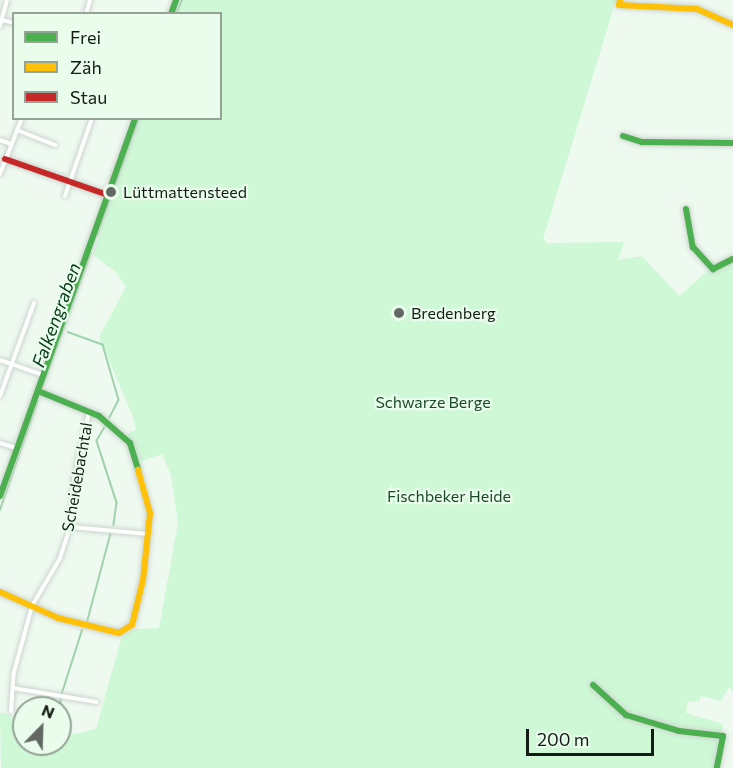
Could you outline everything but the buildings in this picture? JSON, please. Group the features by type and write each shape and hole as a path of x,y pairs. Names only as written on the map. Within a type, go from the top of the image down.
{"street":[{"path":"0,26 2,9 7,0"},
{"path":"620,0 619,5 696,9 733,25"},
{"path":"2,20 12,22"},
{"path":"0,174 21,120"},
{"path":"65,195 91,120"},
{"path":"0,496 134,120"},
{"path":"17,130 55,145"},
{"path":"623,136 642,142 733,143"},
{"path":"0,140 10,144"},
{"path":"5,159 108,195"},
{"path":"686,209 693,247 713,268 733,259"},
{"path":"0,396 34,303"},
{"path":"0,360 44,376"},
{"path":"0,592 86,627 125,632 135,617 150,534 147,493 130,443 116,427 89,412 38,392"},
{"name":"Scheidebachtal","path":"11,711 13,688 32,606 60,558 70,527 76,469 89,412"},
{"path":"0,442 17,448"},
{"path":"70,527 150,534"},
{"path":"593,685 613,707 632,717 723,736 717,768"},
{"path":"13,688 97,702"}],"green space":[{"name":"Schwarze Berge","path":"178,0 616,0 543,239 547,243 624,242 618,260 642,256 679,296 710,269 733,257 733,692 729,687 721,701 701,696 699,701 688,702 686,713 723,724 717,768 1,768 0,712 12,716 12,756 72,756 72,734 96,729 122,636 134,629 159,628 178,523 171,475 162,454 140,462 127,434 136,430 133,417 99,337 126,287 117,273 93,255 136,120 222,120 222,12 173,12"}],"waterway":[{"name":"Falkengraben","path":"177,12 182,0"},
{"name":"Falkengraben","path":"97,236 138,120"},
{"name":"Falkengraben","path":"43,386 91,253"},
{"path":"68,332 103,345 119,400 110,418"},
{"name":"Falkengraben","path":"0,510 38,401"},
{"path":"105,427 97,441 117,503 114,525"},
{"path":"87,622 111,532"},
{"path":"61,696 82,630"}],"traffic: fast":[{"path":"172,12 176,0"},
{"path":"0,496 134,120"},
{"path":"623,136 642,142 733,143"},
{"path":"686,209 693,247 713,269 733,259"},
{"path":"38,391 99,416 130,443 138,470"},
{"path":"593,685 626,715 679,731 723,736 717,768"}],"traffic: slow":[{"path":"620,0 619,5 697,9 733,25"},
{"path":"0,592 58,618 119,633 132,625 143,580 150,513 138,470"}],"traffic: jam":[{"path":"5,159 108,195"}],"place":[{"name":"Lüttmattensteed","path":"111,192"},
{"name":"Bredenberg","path":"399,313"}],"park label":[{"name":"Fischbeker Heide","path":"449,496"}]}
